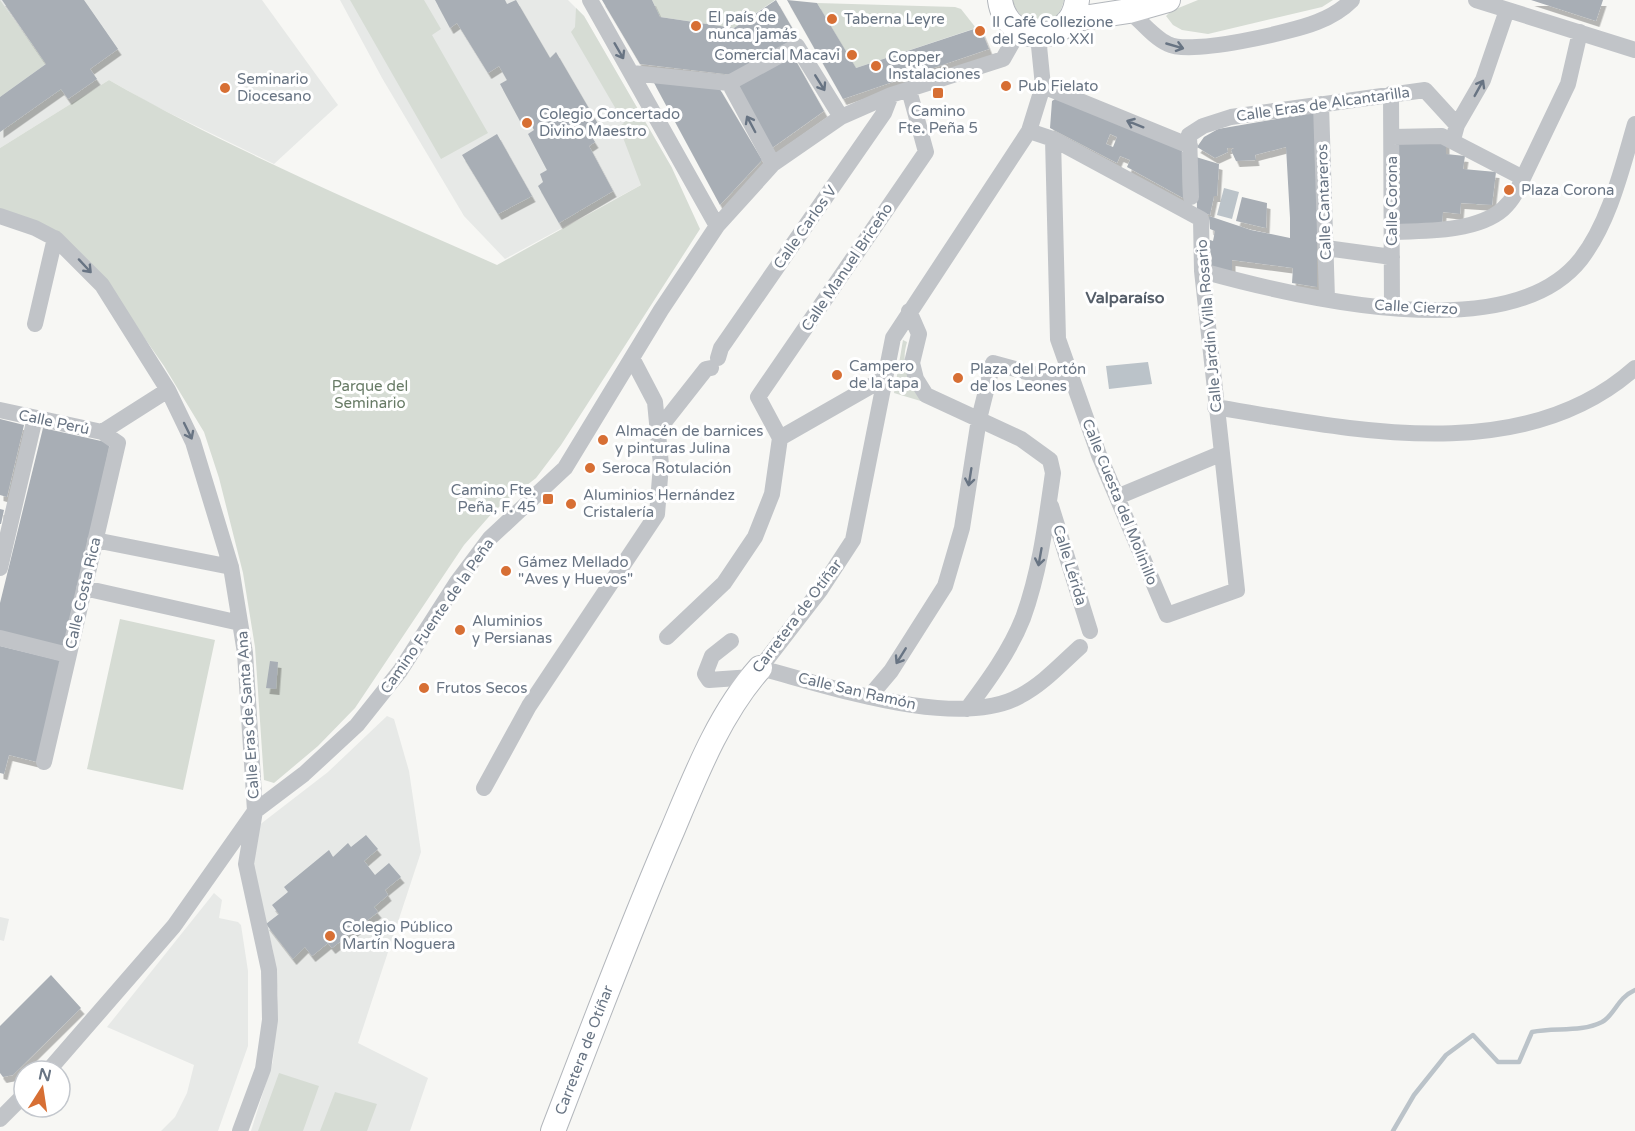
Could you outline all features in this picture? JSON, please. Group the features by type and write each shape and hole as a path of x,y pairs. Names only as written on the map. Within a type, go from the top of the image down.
{"street":[{"path":"590,0 717,226"},
{"path":"995,1 1006,19 1029,34 1056,32 1073,10 1129,11 1168,0"},
{"path":"1129,11 1167,44 1184,48 1206,48 1315,23 1334,14 1352,0"},
{"path":"1476,0 1635,50"},
{"path":"1455,133 1483,80 1507,10"},
{"path":"1392,232 1441,231 1487,218 1502,210 1514,196 1568,84 1580,32"},
{"name":"Carretera de Otíñar","path":"553,1131 643,897 696,774 736,699 821,589 853,540 893,338 1029,131 1043,86 1029,34"},
{"name":"Camino Fuente de la Peña","path":"58,1059 174,926 255,811 332,750 372,708 400,671 457,582 490,538 565,468 717,226 772,164 841,117 891,95 1003,59 1029,34"},
{"path":"632,73 729,83 797,46 841,117"},
{"path":"729,83 772,164"},
{"path":"1043,86 1190,147 1191,197"},
{"name":"Calle Manuel Briceño","path":"780,438 758,397 926,152 909,90"},
{"name":"Calle Eras de Alcantarilla","path":"1190,147 1189,135 1203,126 1231,117 1425,90 1455,133"},
{"name":"Calle Corona","path":"1391,94 1392,308"},
{"name":"Calle Carlos V","path":"658,430 706,369 714,363 721,348 884,113 891,95"},
{"name":"Calle Cantareros","path":"1321,104 1327,299"},
{"name":"Calle Cierzo","path":"1202,271 1253,285 1392,308 1450,311 1495,306 1539,291 1566,274 1580,260 1606,213 1635,124"},
{"name":"Calle Jardín Villa Rosario","path":"1029,131 1053,138 1201,219 1202,271 1215,407 1237,590 1167,615"},
{"path":"1392,137 1442,136 1455,133 1523,178"},
{"name":"Calle Cuesta del Molinillo","path":"1053,138 1058,339 1067,370 1117,497 1167,615"},
{"name":"Calle Eras de Santa Ana","path":"0,216 35,228 55,238 66,246 102,285 168,390 194,442 231,567 245,653 255,811 246,864 269,970 270,1020 262,1069 240,1131"},
{"path":"35,324 55,238"},
{"path":"1326,248 1392,256"},
{"path":"909,311 919,334 912,363 916,379 926,396 1021,439 1050,460 1053,473 1039,567 1022,620 993,674 967,709"},
{"path":"484,788 529,706 657,514 661,465 655,402 632,358"},
{"path":"869,697 891,671 945,586 962,528 979,419 993,363 1045,377 1067,370"},
{"path":"1215,407 1311,423 1404,433 1485,431 1533,422 1573,409 1635,368"},
{"path":"667,637 724,583 755,537 772,494 780,438 885,378"},
{"name":"Calle Perú","path":"0,410 102,432 168,390"},
{"path":"0,568 7,504 35,418"},
{"name":"Calle Costa Rica","path":"44,762 118,443 102,432"},
{"path":"1117,497 1220,454"},
{"name":"Calle Lérida","path":"1049,499 1090,631"},
{"path":"95,540 231,567"},
{"path":"84,588 240,623"},
{"path":"0,638 69,655"},
{"path":"731,641 712,656 705,674 709,680 715,681 756,673"},
{"name":"Calle San Ramón","path":"756,673 921,706 967,709 991,707 1019,697 1048,676 1080,647"},
{"path":"0,1119 12,1107"}],"shaded area":[{"name":"Seminario Diocesano","path":"0,0 262,0 338,105 274,164 155,106 109,80 0,148"},
{"name":"Colegio Concertado Divino Maestro","path":"340,0 568,0 584,16 672,168 505,259 464,216 382,78"},
{"path":"1224,188 1239,192 1232,219 1217,215"},
{"path":"1148,362 1152,384 1109,389 1106,366"},
{"name":"Colegio Público Martín Noguera","path":"387,716 394,719 409,771 421,852 358,1043 428,1078 410,1131 251,1131 273,1061 278,995 273,950 251,866 258,826 328,772"},
{"path":"214,893 222,900 219,918 238,922 241,925 248,971 248,1046 218,1131 161,1131 175,1117 187,1093 194,1065 107,1027"},
{"path":"0,917 9,919 4,941 0,940"}],"green space":[{"path":"0,0 46,64 0,97"},
{"path":"350,0 424,0 441,29 432,35 488,133 441,159"},
{"path":"652,0 775,0 734,28 660,17"},
{"path":"1012,0 1064,0 1060,11 1054,18 1039,23 1023,17"},
{"path":"1198,0 1333,0 1322,7 1208,34 1182,30 1173,25 1166,16 1171,11"},
{"path":"817,3 955,7 961,9 976,28 856,68"},
{"name":"Parque del Seminario","path":"576,8 584,16 672,168 700,229 561,445 536,478 494,511 464,545 355,708 318,746 274,783 264,780 255,647 243,573 219,478 204,432 164,366 104,280 0,212 0,148 109,80 252,154 497,265 641,185 619,127 624,123 571,32 575,27"},
{"path":"903,340 907,342 905,367 907,374 924,402 894,393"},
{"path":"120,619 215,640 183,790 87,769"},
{"path":"279,1073 319,1086 303,1131 258,1131"},
{"path":"335,1092 377,1104 367,1131 320,1131"}],"building":[{"path":"2,0 84,0 118,49 90,69 97,79 68,99 61,89 0,132 0,97 46,64"},
{"path":"435,0 505,0 507,4 516,0 550,58 556,52 598,124 588,131 595,142 589,146 613,191 559,223 538,186 543,182 540,174 547,170 528,134 534,130 527,116 520,121 500,84 507,80 499,66 488,73 457,23 450,28"},
{"path":"602,0 652,0 660,17 734,28 776,0 798,38 733,75 640,64"},
{"path":"787,0 817,3 856,68 980,27 989,49 843,99"},
{"path":"1531,0 1603,0 1596,21"},
{"path":"792,54 824,111 772,148 735,85"},
{"path":"653,81 718,86 762,160 720,205"},
{"path":"1058,97 1182,150 1183,198 1127,167 1130,160 1120,156 1117,163 1050,128 1052,101","holes":["1110,134 1117,137 1113,147 1106,144"]},
{"path":"1317,112 1317,287 1292,283 1293,268 1232,260 1232,272 1210,266 1212,258 1208,243 1210,240 1213,241 1215,231 1210,229 1209,216 1251,230 1290,238 1286,147 1255,155 1256,160 1236,161 1231,150 1234,148 1227,148 1228,152 1215,158 1197,147 1204,137 1218,129"},
{"path":"497,134 532,196 498,214 462,155"},
{"path":"1446,139 1446,154 1465,156 1463,169 1496,172 1492,205 1461,203 1460,214 1443,212 1442,225 1397,225 1396,142"},
{"path":"1196,157 1219,164 1217,196 1214,196 1210,215 1197,210"},
{"path":"1242,197 1267,203 1266,228 1236,221"},
{"path":"0,419 24,425 7,497 0,495"},
{"path":"43,428 110,443 66,647 0,631 0,603"},
{"path":"0,509 4,510 1,524 0,524"},
{"path":"0,646 62,661 37,762 9,755 4,774 0,773"},
{"path":"270,661 278,662 276,689 266,688"},
{"path":"366,835 378,849 364,861 375,875 389,863 401,877 385,890 388,895 374,907 378,912 332,948 328,943 312,956 305,947 293,959 266,924 279,914 272,905 288,892 284,887 329,850 333,857 348,843 351,847"},
{"path":"51,975 81,1008 29,1059 12,1059 12,1075 3,1077 0,1073 0,1026"}],"waterway":[{"path":"1393,1131 1414,1095 1446,1055 1473,1035 1498,1062 1519,1062 1532,1032 1585,1028 1602,1022 1624,997 1635,990"}],"place":[{"name":"Taberna Leyre","path":"832,19"},
{"name":"El país de nunca jamás","path":"696,26"},
{"name":"Il Café Collezione del Secolo XXI","path":"980,31"},
{"name":"Comercial Macavi","path":"852,55"},
{"name":"Copper Instalaciones","path":"876,66"},
{"name":"Pub Fielato","path":"1006,86"},
{"name":"Seminario Diocesano","path":"225,88"},
{"name":"Camino Fte. Peña 5","path":"938,93"},
{"name":"Colegio Concertado Divino Maestro","path":"527,123"},
{"name":"Plaza Corona","path":"1509,190"},
{"name":"Campero de la tapa","path":"837,375"},
{"name":"Plaza del Portón de los Leones","path":"958,378"},
{"name":"Almacén de barnices y pinturas Julina","path":"603,440"},
{"name":"Seroca Rotulación","path":"590,468"},
{"name":"Camino Fte. Peña, F. 45","path":"548,499"},
{"name":"Aluminios Hernández Cristalería","path":"571,504"},
{"name":"Gámez Mellado \"Aves y Huevos\"","path":"506,571"},
{"name":"Aluminios y Persianas","path":"460,630"},
{"name":"Frutos Secos","path":"424,688"},
{"name":"Colegio Público Martín Noguera","path":"330,936"}],"district":[{"name":"Valparaíso","path":"1125,297"}]}
